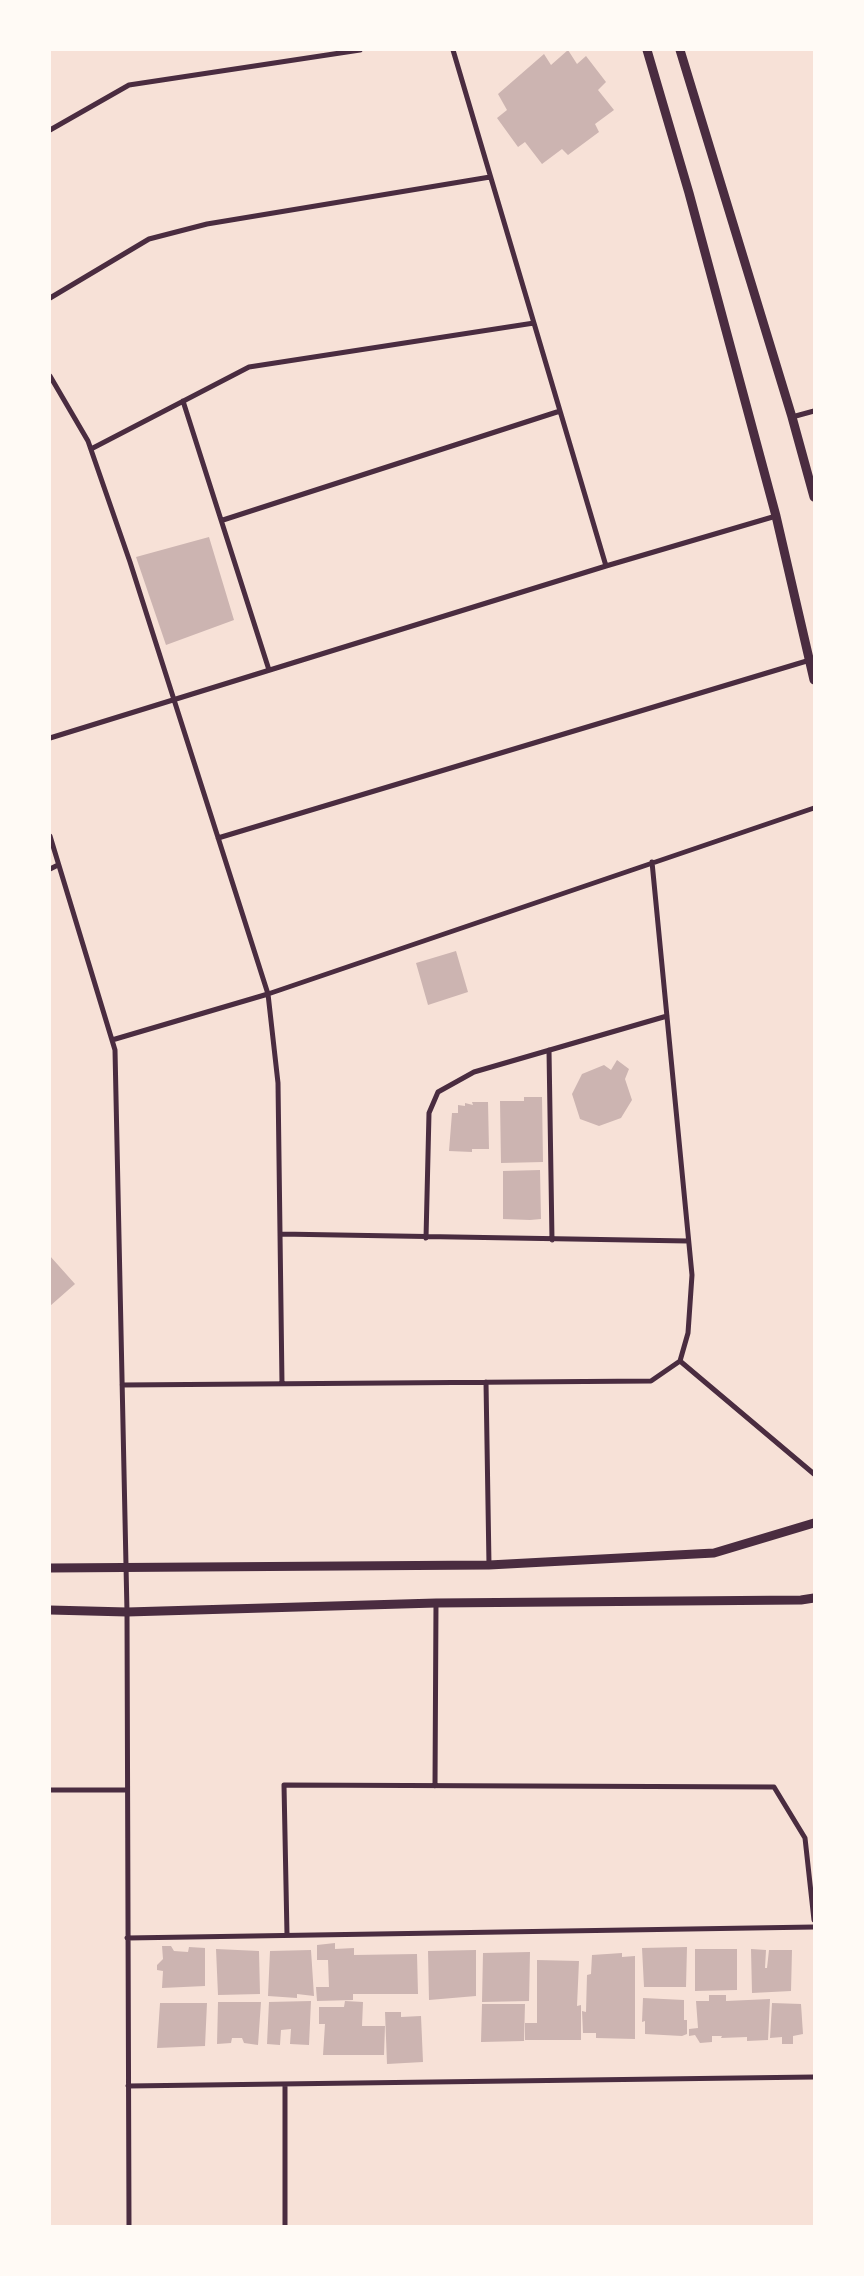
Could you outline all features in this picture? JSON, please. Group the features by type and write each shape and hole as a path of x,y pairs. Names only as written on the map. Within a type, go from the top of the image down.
{"street":[{"path":"50,130 129,85 360,50"},
{"path":"452,50 606,566"},
{"path":"647,50 689,193 776,516 814,680"},
{"path":"680,50 792,417 814,497"},
{"path":"50,298 149,239 207,224 490,176"},
{"path":"91,449 248,367 534,323"},
{"path":"50,376 91,449 268,994 278,1083 282,1384"},
{"path":"182,401 223,520 270,670"},
{"path":"223,520 560,411"},
{"path":"792,417 814,411"},
{"path":"50,738 606,566 776,516"},
{"path":"218,838 810,659"},
{"path":"112,1040 268,994 814,808"},
{"path":"50,836 115,1050 127,1612 129,2226"},
{"path":"122,1385 651,1381 680,1360 688,1333 692,1275 652,862"},
{"path":"50,869 58,865"},
{"path":"426,1238 429,1113 438,1092 474,1072 667,1016"},
{"path":"549,1050 552,1240"},
{"path":"280,1234 688,1241"},
{"path":"680,1360 814,1474"},
{"path":"486,1382 489,1565"},
{"path":"50,1568 489,1565 714,1554 814,1523"},
{"path":"50,1610 127,1612 436,1602 801,1600 814,1598"},
{"path":"435,1786 436,1602"},
{"path":"286,1935 284,1785 774,1787 805,1838 814,1920"},
{"path":"50,1790 127,1790"},
{"path":"127,1938 814,1927"},
{"path":"128,2086 814,2077"},
{"path":"285,2084 285,2226"}],"building":[{"path":"568,50 577,64 586,56 606,82 598,90 614,110 595,124 599,132 568,155 562,149 542,164 525,142 518,147 497,118 507,110 498,94 544,54 551,65"},
{"path":"209,537 234,620 166,645 136,557"},
{"path":"456,951 468,992 428,1005 416,963"},
{"path":"617,1060 629,1069 625,1079 632,1100 621,1118 599,1126 580,1119 572,1094 582,1074 604,1065 611,1070"},
{"path":"524,1097 542,1097 543,1162 501,1163 500,1101 524,1101"},
{"path":"472,1102 488,1102 489,1149 472,1149 472,1152 449,1151 452,1113 458,1113 458,1105 465,1106 465,1103 473,1105"},
{"path":"540,1170 541,1219 503,1219 503,1171"},
{"path":"50,1256 75,1284 50,1306"},
{"path":"335,1943 335,1949 354,1948 354,1955 417,1954 418,1994 353,1994 353,2000 317,2001 316,1987 329,1987 328,1960 317,1960 317,1945"},
{"path":"162,1946 171,1946 174,1951 188,1952 189,1947 205,1948 205,1986 162,1988 163,1971 157,1970 157,1965 163,1959"},
{"path":"687,1947 686,1987 644,1987 642,1948"},
{"path":"216,1949 259,1951 260,1994 218,1995"},
{"path":"695,1949 737,1949 737,1990 695,1991"},
{"path":"751,1949 766,1950 765,1968 767,1968 769,1950 792,1950 791,1991 752,1993"},
{"path":"311,1950 314,1996 297,1994 297,1998 268,1996 270,1951"},
{"path":"476,1950 476,1996 429,2000 428,1951"},
{"path":"530,1952 529,2001 482,2002 483,1953"},
{"path":"622,1953 622,1957 635,1956 635,2039 596,2038 596,2033 583,2033 582,2011 586,2012 587,1975 591,1974 592,1955"},
{"path":"537,1960 579,1961 577,2006 581,2005 581,2040 525,2040 525,2023 537,2023"},
{"path":"709,1995 726,1995 726,2001 770,1999 768,2040 747,2041 747,2037 721,2038 722,2036 712,2036 712,2042 700,2043 695,2035 689,2036 689,2029 698,2028 696,2001 709,2001"},
{"path":"643,1998 684,2000 684,2020 687,2020 687,2034 682,2036 645,2034 645,2021 642,2022"},
{"path":"311,2001 309,2045 290,2044 291,2029 281,2030 280,2045 267,2044 269,2002"},
{"path":"345,2001 363,2002 362,2026 385,2026 384,2055 323,2055 325,2024 319,2024 319,2007 344,2007"},
{"path":"218,2002 261,2002 258,2045 244,2043 242,2038 232,2038 231,2043 217,2044"},
{"path":"160,2003 207,2003 205,2046 157,2048"},
{"path":"772,2003 801,2004 803,2034 793,2036 793,2044 782,2044 782,2037 770,2038"},
{"path":"482,2004 525,2004 524,2041 481,2042"},
{"path":"385,2012 401,2012 401,2017 421,2016 423,2062 387,2064"}]}
